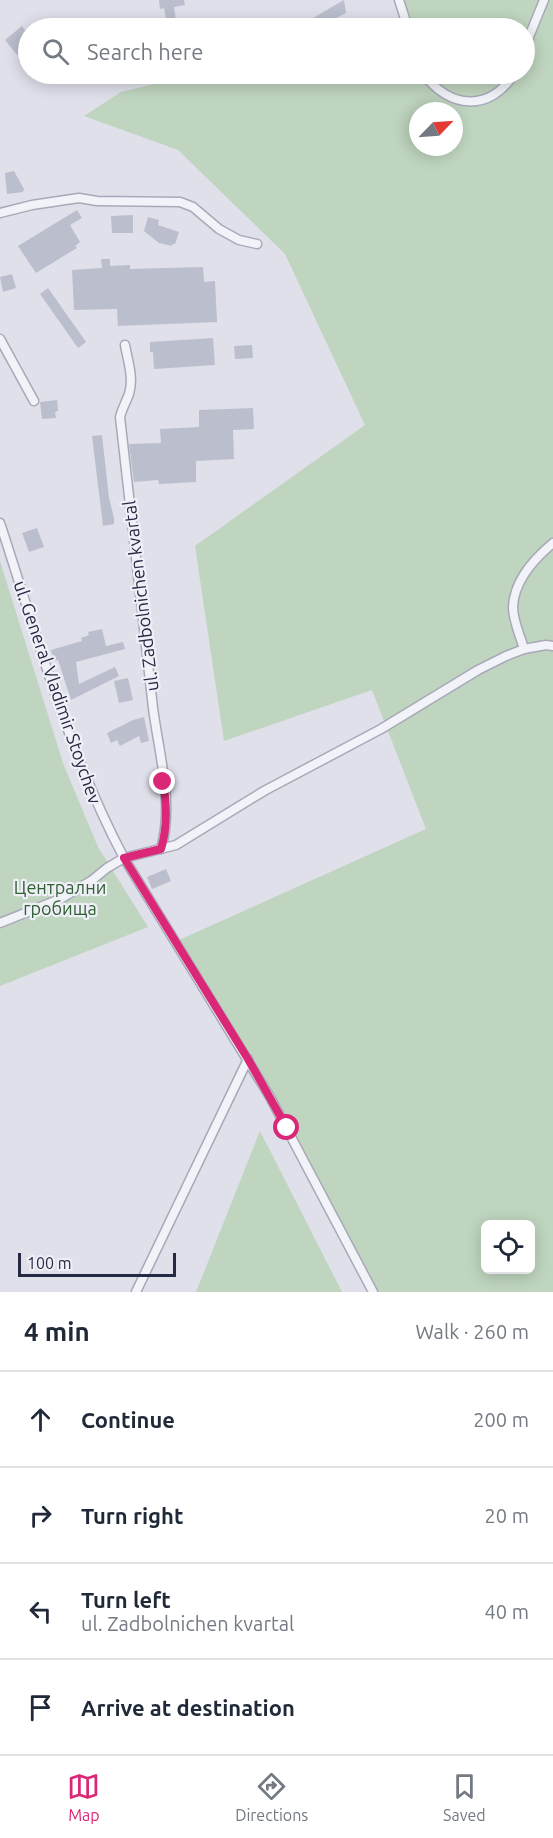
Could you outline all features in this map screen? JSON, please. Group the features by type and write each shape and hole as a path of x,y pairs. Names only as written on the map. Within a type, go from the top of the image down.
{"street":[{"path":"399,0 405,18"},
{"path":"535,22 543,0"},
{"path":"433,84 450,97 476,102 489,98 507,84"},
{"path":"0,213 32,205 79,198 97,201 180,202 193,207 219,229 240,240 257,244"},
{"path":"0,339 34,401"},
{"name":"ul. Zadbolnichen kvartal","path":"125,345 132,382 120,417 166,802 166,832 161,849"},
{"name":"ul. General Vladimir Stoychev","path":"0,523 86,778 104,821 124,858 270,1097 373,1292"},
{"path":"524,649 513,606 516,591 526,571 553,543"},
{"path":"0,923 60,899 124,858 176,844 264,791 381,729 478,670 524,649 553,646"},
{"path":"136,1292 248,1059"}],"green space":[{"path":"395,0 553,0 553,1292 372,1292 287,1128 179,940 426,829 372,690 224,741 195,546 365,425 285,254 178,150 84,116 121,92 154,84 535,84 535,18 403,18"},
{"name":"Централни гробища","path":"0,561 63,763 98,847 148,927 0,986"},
{"path":"260,1131 342,1292 196,1292"}],"building":[{"path":"159,0 184,0 185,5 174,7 176,18 166,18 164,8 160,9"},
{"path":"344,0 346,13 336,18 313,18"},
{"path":"18,29 17,55 5,40"},
{"path":"14,171 24,189 23,192 7,194 5,173"},
{"path":"77,210 82,218 70,225 80,242 75,246 77,248 36,273 18,246"},
{"path":"133,215 133,233 112,233 111,216"},
{"path":"148,217 159,220 158,225 179,232 175,244 172,246 159,243 144,231"},
{"path":"101,259 110,259 110,266 130,265 130,269 203,267 204,282 215,281 217,322 118,326 117,309 74,310 72,270 102,268"},
{"path":"12,274 16,288 3,292 0,277"},
{"path":"48,288 86,342 78,348 40,294"},
{"path":"213,338 215,365 154,369 150,342"},
{"path":"252,345 253,358 235,359 234,346"},
{"path":"57,400 56,418 42,419 40,402"},
{"path":"253,408 254,429 233,430 234,459 196,461 196,482 159,484 158,480 134,482 129,444 161,443 160,429 199,427 199,410"},
{"path":"102,435 109,498 114,518 114,524 103,526 92,436"},
{"path":"37,528 44,547 29,552 22,533"},
{"path":"102,629 106,646 123,642 125,649 76,662 79,684 115,667 119,676 71,700 58,660 54,661 51,650 82,641 81,638 89,635 88,632"},
{"path":"128,678 133,700 119,703 114,681"},
{"path":"144,717 149,741 141,743 139,736 120,746 117,740 111,743 107,733"},
{"path":"166,869 171,881 152,889 147,877"}],"route":[{"path":"163,782 166,832 161,849 124,858 248,1059 287,1128"}]}
